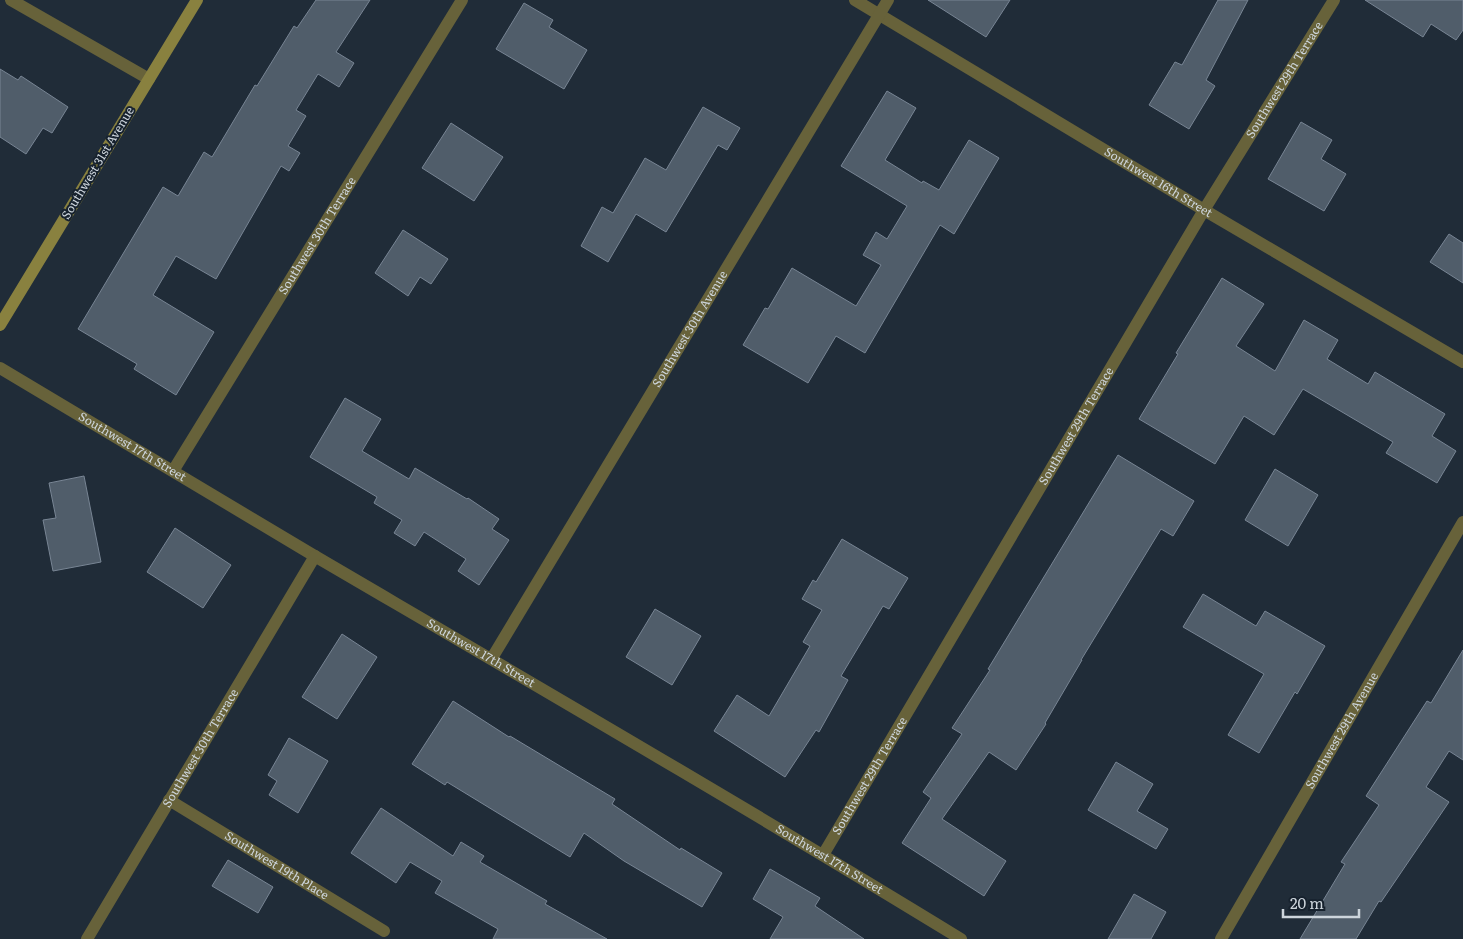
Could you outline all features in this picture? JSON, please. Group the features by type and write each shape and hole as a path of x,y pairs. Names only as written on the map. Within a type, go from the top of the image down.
{"street":[{"path":"11,0 149,79"},
{"name":"Southwest 31st Avenue","path":"0,325 197,0"},
{"name":"Southwest 30th Terrace","path":"173,471 462,0"},
{"name":"Southwest 16th Street","path":"855,0 1204,210 1463,362"},
{"name":"Southwest 30th Avenue","path":"492,658 888,0"},
{"name":"Southwest 29th Terrace","path":"823,855 1204,210 1334,0"},
{"name":"Southwest 17th Street","path":"0,368 315,556 492,658 960,939"},
{"name":"Southwest 29th Avenue","path":"1221,939 1463,522"},
{"name":"Southwest 30th Terrace","path":"87,939 315,556"},
{"name":"Southwest 19th Place","path":"170,800 384,931"}],"building":[{"path":"316,0 370,0 336,52 354,63 339,87 318,74 296,110 306,116 288,146 300,153 289,171 281,166 216,279 176,256 153,295 214,332 176,395 134,369 137,364 78,329 163,187 178,196 204,152 212,157 255,85 257,86 294,26 297,28"},
{"path":"928,0 1010,0 986,37"},
{"path":"1218,0 1248,0 1206,80 1215,86 1189,129 1149,105 1175,62 1182,65"},
{"path":"1365,0 1463,0 1463,30 1456,40 1431,24 1423,37"},
{"path":"524,3 553,20 549,27 587,50 564,89 496,49"},
{"path":"0,69 18,80 21,76 68,107 52,133 43,128 26,154 0,137"},
{"path":"887,91 916,108 885,160 922,183 923,181 939,190 969,140 999,158 954,234 940,225 865,353 836,336 808,383 743,345 765,308 768,309 792,268 856,306 881,265 863,255 876,232 887,239 907,206 841,166"},
{"path":"703,107 740,128 727,150 718,145 666,232 636,214 608,262 581,246 602,207 613,213 645,158 666,170"},
{"path":"1301,122 1332,140 1321,159 1346,174 1324,211 1268,179"},
{"path":"451,123 503,157 474,201 422,168"},
{"path":"403,230 448,259 431,284 420,277 408,296 375,273"},
{"path":"1449,234 1463,243 1463,283 1430,262"},
{"path":"1222,278 1264,304 1236,346 1275,371 1304,320 1338,340 1327,359 1368,384 1375,372 1445,414 1432,436 1456,451 1437,483 1386,453 1393,442 1303,389 1274,435 1244,416 1215,464 1139,419 1178,354 1176,353"},
{"path":"345,398 381,419 362,451 409,479 415,468 468,498 499,519 492,529 509,540 479,585 458,571 466,559 424,532 415,546 394,533 402,520 374,503 377,497 310,457"},
{"path":"1118,455 1194,501 1173,536 1161,529 1081,660 1046,724 1016,770 989,752 942,819 1006,861 984,896 902,843 931,798 923,792 962,734 952,728 990,670 988,669"},
{"path":"1275,469 1318,495 1288,546 1245,520"},
{"path":"84,476 101,562 53,571 43,520 56,518 49,483"},
{"path":"175,528 231,565 203,608 147,572"},
{"path":"842,539 908,578 889,609 883,606 841,676 848,680 819,732 816,730 785,777 714,731 737,695 769,716 810,646 803,642 822,610 802,599 813,580 816,582"},
{"path":"1203,594 1256,626 1265,611 1325,646 1259,753 1228,735 1264,674 1183,627"},
{"path":"655,609 701,636 672,685 626,657"},
{"path":"342,634 377,657 337,719 302,697"},
{"path":"1463,650 1463,760 1449,751 1426,787 1449,802 1381,902 1379,901 1356,939 1300,939 1345,864 1341,862 1379,805 1366,796 1427,701 1431,703"},
{"path":"453,701 509,737 615,799 612,804 680,850 681,848 722,873 702,907 624,861 584,833 570,857 447,782 445,785 412,764"},
{"path":"289,738 328,761 298,813 269,795 277,781 268,775"},
{"path":"1116,762 1153,784 1137,811 1168,829 1156,849 1088,810"},
{"path":"381,808 453,856 461,842 484,856 480,862 547,901 545,904 607,939 493,939 498,929 435,893 442,881 410,862 396,883 351,853"},
{"path":"228,860 273,887 258,913 212,886"},
{"path":"770,869 820,898 815,906 864,939 770,939 783,917 753,899"},
{"path":"1134,894 1166,912 1151,939 1108,939"}]}
